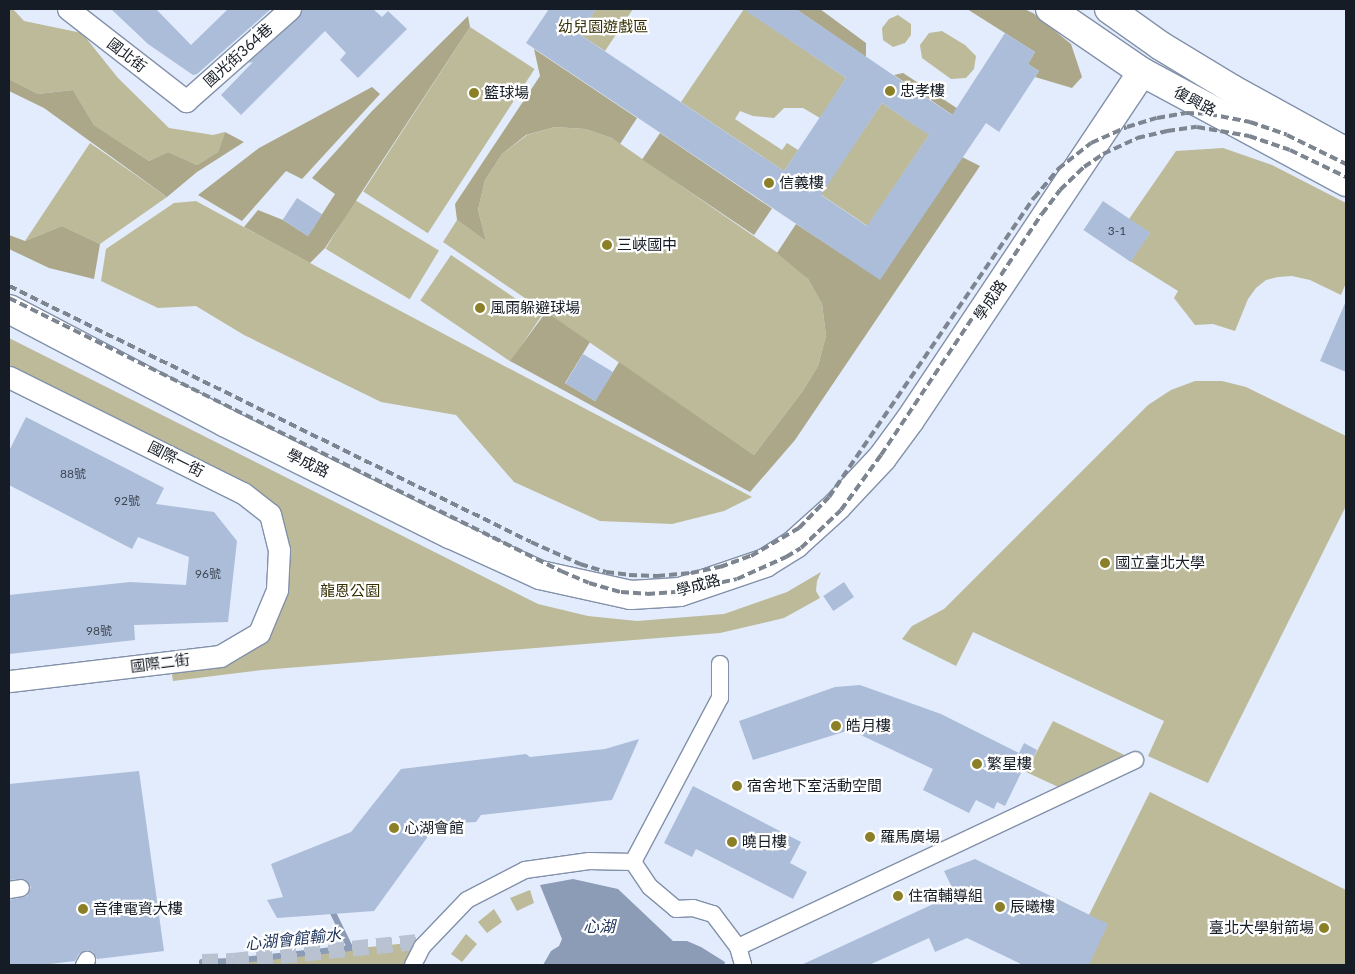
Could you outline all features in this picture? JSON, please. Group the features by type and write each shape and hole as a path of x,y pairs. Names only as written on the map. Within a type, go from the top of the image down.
{"street":[{"name":"國北街","path":"68,9 186,101"},
{"name":"國光街364巷","path":"186,101 290,9"},
{"name":"復興路","path":"1050,9 1142,72 1346,182"},
{"name":"復興路","path":"1109,9 1161,46 1232,89 1346,152"},
{"name":"學成路","path":"9,309 226,423 450,534 540,575 631,595 680,592 764,563 795,544 837,506 882,458 1161,46"},
{"name":"國際一街","path":"9,377 243,493 270,514 279,550 277,590"},
{"name":"國際二街","path":"9,681 220,656 259,633 277,590"},
{"path":"633,862 720,698 720,664"},
{"path":"738,946 1136,760"},
{"path":"413,965 422,947 467,900 525,870 589,861 633,862"},
{"path":"633,862 650,887 676,909 693,908 713,914 738,946 743,965"}],"green space":[{"path":"9,9 13,9 24,21 82,33 118,78 169,128 213,135 225,132 218,152 197,165 168,152 149,161 94,125 73,90 38,94 9,79"},
{"name":"幼兒園遊戲區","path":"596,9 633,9 605,51 579,34"},
{"path":"744,9 846,78 820,118 803,108 784,108 774,118 753,116 740,111 735,119 782,150 787,143 798,150 784,171 681,102"},
{"path":"898,15 911,24 911,35 905,43 893,47 883,40 882,28 889,19"},
{"path":"470,27 535,69 428,233 363,191"},
{"path":"942,31 965,45 976,56 974,69 966,78 951,79 922,58 920,45 929,33"},
{"path":"882,103 929,135 868,226 820,194"},
{"path":"555,127 585,129 612,138 788,260 808,279 822,304 826,336 818,366 802,392 754,455 443,242 457,220 486,241 478,210 485,180 502,154 527,135"},
{"path":"90,143 167,197 100,244 62,226 25,241"},
{"path":"1223,148 1272,165 1346,203 1346,283 1341,295 1310,280 1292,276 1278,277 1266,280 1256,288 1248,299 1235,331 1213,324 1195,325 1174,298 1178,291 1130,261 1150,233 1129,219 1176,151"},
{"path":"355,200 439,250 410,299 326,249"},
{"path":"196,201 752,497 724,511 672,524 600,521 514,482 456,415 381,402 244,335 196,306 158,308 101,281 106,249 174,203"},
{"name":"風雨躲避球場","path":"451,255 541,316 511,362 420,301"},
{"name":"龍恩公園","path":"9,338 538,604 588,616 637,621 724,614 787,592 821,572 817,581 816,591 820,598 784,618 720,633 262,670 173,681 170,662 259,632 277,590 270,514 9,377"},
{"path":"1195,381 1222,381 1246,387 1346,436 1346,506 1208,783 1148,756 1164,721 973,632 956,666 902,639 912,626 944,609 1148,405 1171,390"},
{"path":"1053,721 1135,760 1067,791 1026,772"},
{"path":"1150,792 1346,890 1346,965 1020,964 1053,897 1089,915"},
{"path":"530,890 534,903 517,911 510,898"},
{"path":"494,909 502,922 487,933 478,922"},
{"path":"466,934 477,944 462,962 451,954"},
{"path":"428,941 413,965 234,965 233,961"}],"shaded area":[{"path":"796,9 820,9 866,43 866,57"},
{"path":"967,9 1024,9 1033,13 1071,44 1082,77 1072,88 1035,77 1039,71 1028,64 1035,52"},
{"path":"468,16 470,27 325,248 310,263 244,227 258,210 283,220 308,236 335,194 312,178 372,111"},
{"path":"534,49 637,118 620,144 612,138 585,129 555,127 526,135 502,154 485,180 478,210 486,241 457,220 455,204 540,76"},
{"path":"903,73 972,118 979,133 894,75"},
{"path":"9,79 38,94 73,90 94,125 149,161 168,152 197,165 218,152 225,132 244,142 197,172 167,197 44,108 9,91"},
{"path":"372,87 380,94 302,179 286,171 242,221 198,195 259,148"},
{"path":"660,133 772,208 754,235 642,160"},
{"path":"962,157 980,166 795,440 750,492 510,361 546,312 590,342 565,383 595,401 619,362 754,455 802,392 818,366 826,336 822,304 808,279 777,253 796,224 880,279"},
{"path":"62,226 100,244 94,279 49,268 9,249 9,235 25,241"}],"water":[{"name":"心湖","path":"573,879 618,889 673,941 687,941 701,947 725,962 724,965 543,965 551,951 559,946 562,939 540,885"}],"building":[{"path":"111,9 156,9 191,45 228,9 271,9 197,74 193,75 148,44"},
{"path":"302,9 373,9 382,17 388,11 407,29 358,78 340,60 346,53 325,31 241,115 221,95 253,62 248,63 298,18"},
{"path":"549,9 596,9 579,34 784,171 846,78 743,9 796,9 952,115 1005,33 1035,52 1028,64 1039,71 999,132 986,123 880,280 526,43","holes":["882,103 929,135 867,226 821,195"]},
{"path":"297,198 322,214 308,236 283,220"},
{"path":"1103,201 1150,233 1131,262 1083,230"},
{"path":"1346,301 1346,372 1320,361"},
{"path":"583,354 613,372 595,401 565,383"},
{"path":"26,417 164,488 156,504 214,512 237,541 228,622 134,625 135,640 9,654 9,595 130,582 186,585 189,557 138,537 132,549 9,485 9,451"},
{"path":"844,582 854,597 833,611 823,596"},
{"path":"860,685 941,714 1019,753 1024,743 1037,750 1026,772 1022,771 1005,806 997,802 994,809 976,800 969,813 923,790 933,769 850,730 753,760 739,721 835,687"},
{"name":"心湖會館","path":"639,739 612,800 481,815 476,822 437,824 374,911 277,918 267,900 283,897 271,864 351,832 401,769 526,754 530,757 605,749"},
{"name":"音律電資大樓","path":"139,771 164,951 97,959 93,952 87,950 79,954 75,961 42,965 9,965 9,900 27,896 31,887 24,879 9,880 9,784"},
{"name":"曉日樓","path":"693,786 801,842 790,863 807,872 793,899 696,849 692,857 664,843"},
{"name":"辰曦樓","path":"975,859 1108,924 1089,965 1023,965 967,938 935,952 929,938 869,965 801,965 955,894 944,871"}],"waterway":[{"name":"心湖會館輸水","path":"202,962 233,961 350,948 333,913"}],"tunnel":[{"path":"202,962 233,961 428,941"}],"railway":[{"path":"9,286 531,542 580,564 606,572 629,575 657,576 691,573 720,567 751,556 799,528 829,497 1034,198 1058,169 1091,143 1127,127 1157,118 1186,113 1209,114 1250,122 1287,135 1346,164"},
{"path":"9,298 561,571 589,583 621,592 647,594 675,592 737,579 786,557 801,548 841,510 881,455 1042,214 1060,190 1084,167 1103,154 1137,138 1197,127 1249,136 1290,150 1346,177"}],"place":[{"name":"忠孝樓","path":"890,91"},
{"name":"籃球場","path":"474,93"},
{"name":"信義樓","path":"769,183"},
{"name":"三峽國中","path":"607,245"},
{"name":"風雨躲避球場","path":"480,308"},
{"name":"國立臺北大學","path":"1105,563"},
{"name":"皓月樓","path":"836,726"},
{"name":"繁星樓","path":"977,764"},
{"name":"宿舍地下室活動空間","path":"737,786"},
{"name":"心湖會館","path":"394,828"},
{"name":"羅馬廣場","path":"870,837"},
{"name":"曉日樓","path":"732,842"},
{"name":"住宿輔導組","path":"898,896"},
{"name":"辰曦樓","path":"1000,907"},
{"name":"音律電資大樓","path":"83,909"},
{"name":"臺北大學射箭場","path":"1324,928"}]}
